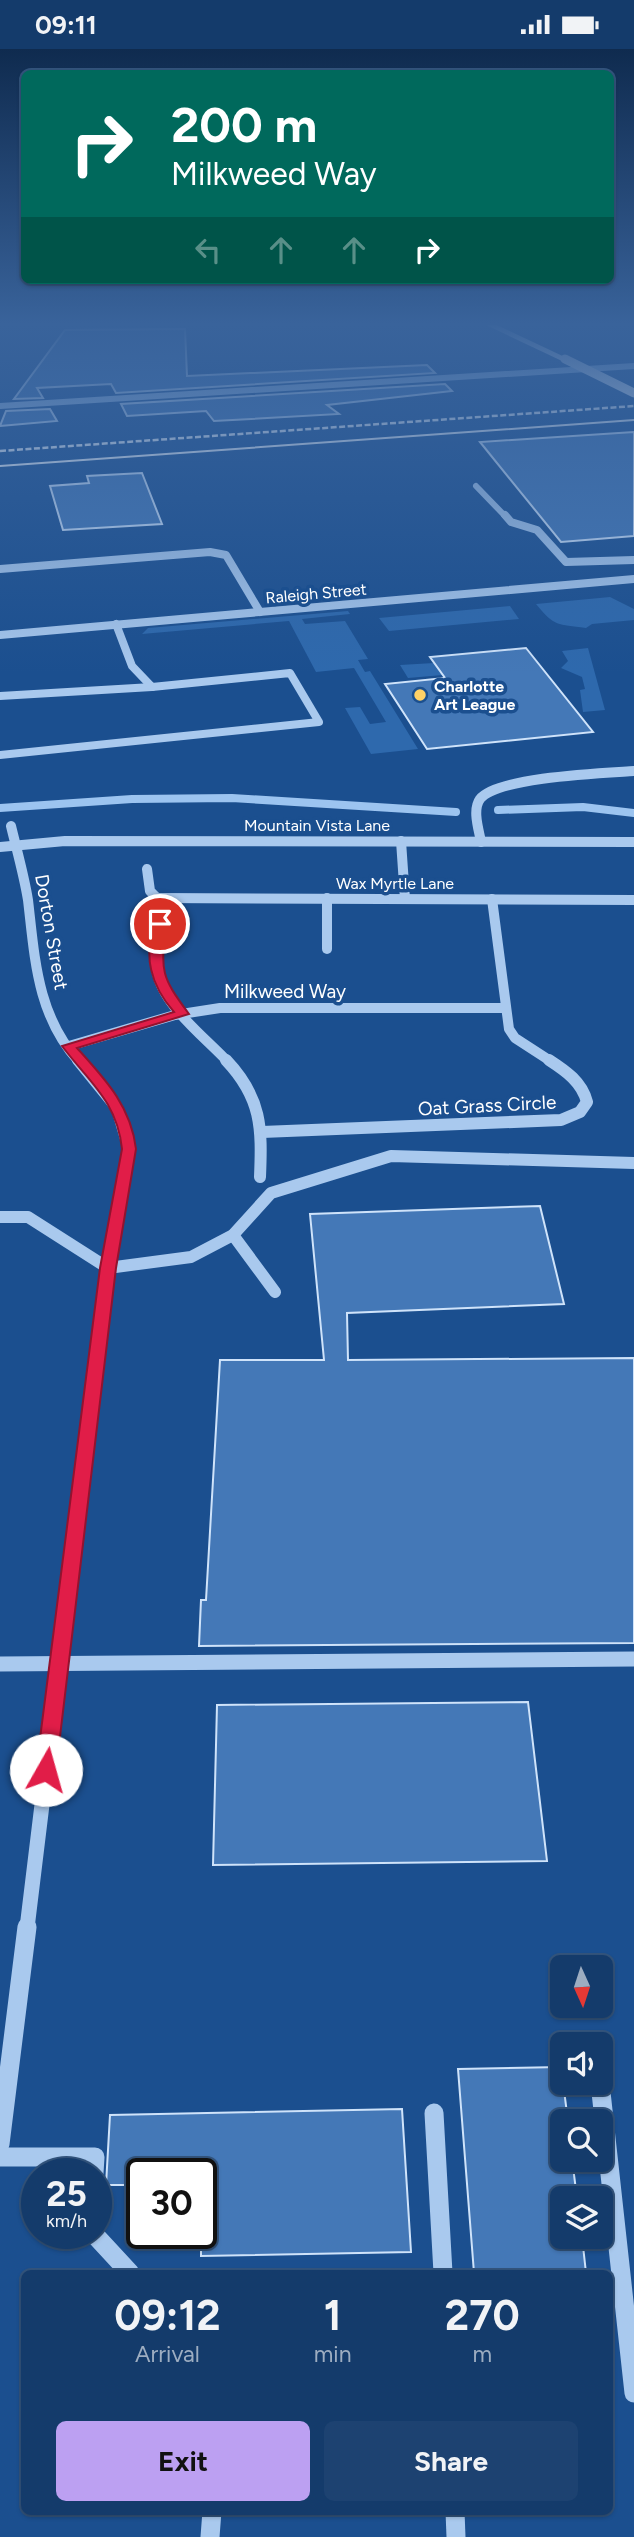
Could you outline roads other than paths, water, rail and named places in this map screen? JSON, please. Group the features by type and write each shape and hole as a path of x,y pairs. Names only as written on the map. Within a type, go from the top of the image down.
{"street":[{"path":"476,486 511,522 537,530 566,562 578,564 633,561"},
{"path":"0,569 210,552 226,555 260,612"},
{"name":"Raleigh Street","path":"0,635 634,579"},
{"path":"0,755 319,722 289,673 152,687 132,666 116,624"},
{"path":"481,842 477,809 479,800 491,790 513,783 634,771"},
{"name":"Dorton Street","path":"0,2144 108,1268 127,1168 127,1131 113,1097 51,1022 33,957 25,883 11,826"},
{"name":"Mountain Vista Lane","path":"0,847 65,841 634,842"},
{"path":"401,841 405,899"},
{"path":"147,869 147,883 155,898 162,903 155,966 158,977 168,998 243,1080 259,1112 262,1132 260,1177"},
{"name":"Wax Myrtle Lane","path":"155,898 634,900"},
{"path":"327,898 327,949"},
{"name":"Oat Grass Circle","path":"262,1132 561,1120 582,1111 589,1101 588,1093 579,1082 515,1038 509,1029 492,899"},
{"name":"Milkweed Way","path":"69,1046 183,1014 239,1008 506,1009"},
{"path":"0,1217 28,1217 108,1268 191,1257 233,1235 271,1193 391,1156 634,1163"},
{"path":"233,1235 275,1292"},
{"path":"0,1664 634,1659"},
{"path":"601,2095 634,2393"},
{"path":"434,2113 443,2270"},
{"path":"108,2249 127,2270"},
{"path":"210,2537 212,2515"},
{"path":"455,2515 456,2537"}],"lane":[{"path":"0,696 152,687"},
{"path":"0,2157 95,2158"}],"waterway":[{"path":"0,808 132,799 232,798 456,812"},
{"path":"498,810 583,807 634,813"}],"tram line":[{"path":"0,466 343,441"}],"railway":[{"path":"0,451 139,441"}],"place":[{"name":"Charlotte Art League","path":"420,695"}]}
